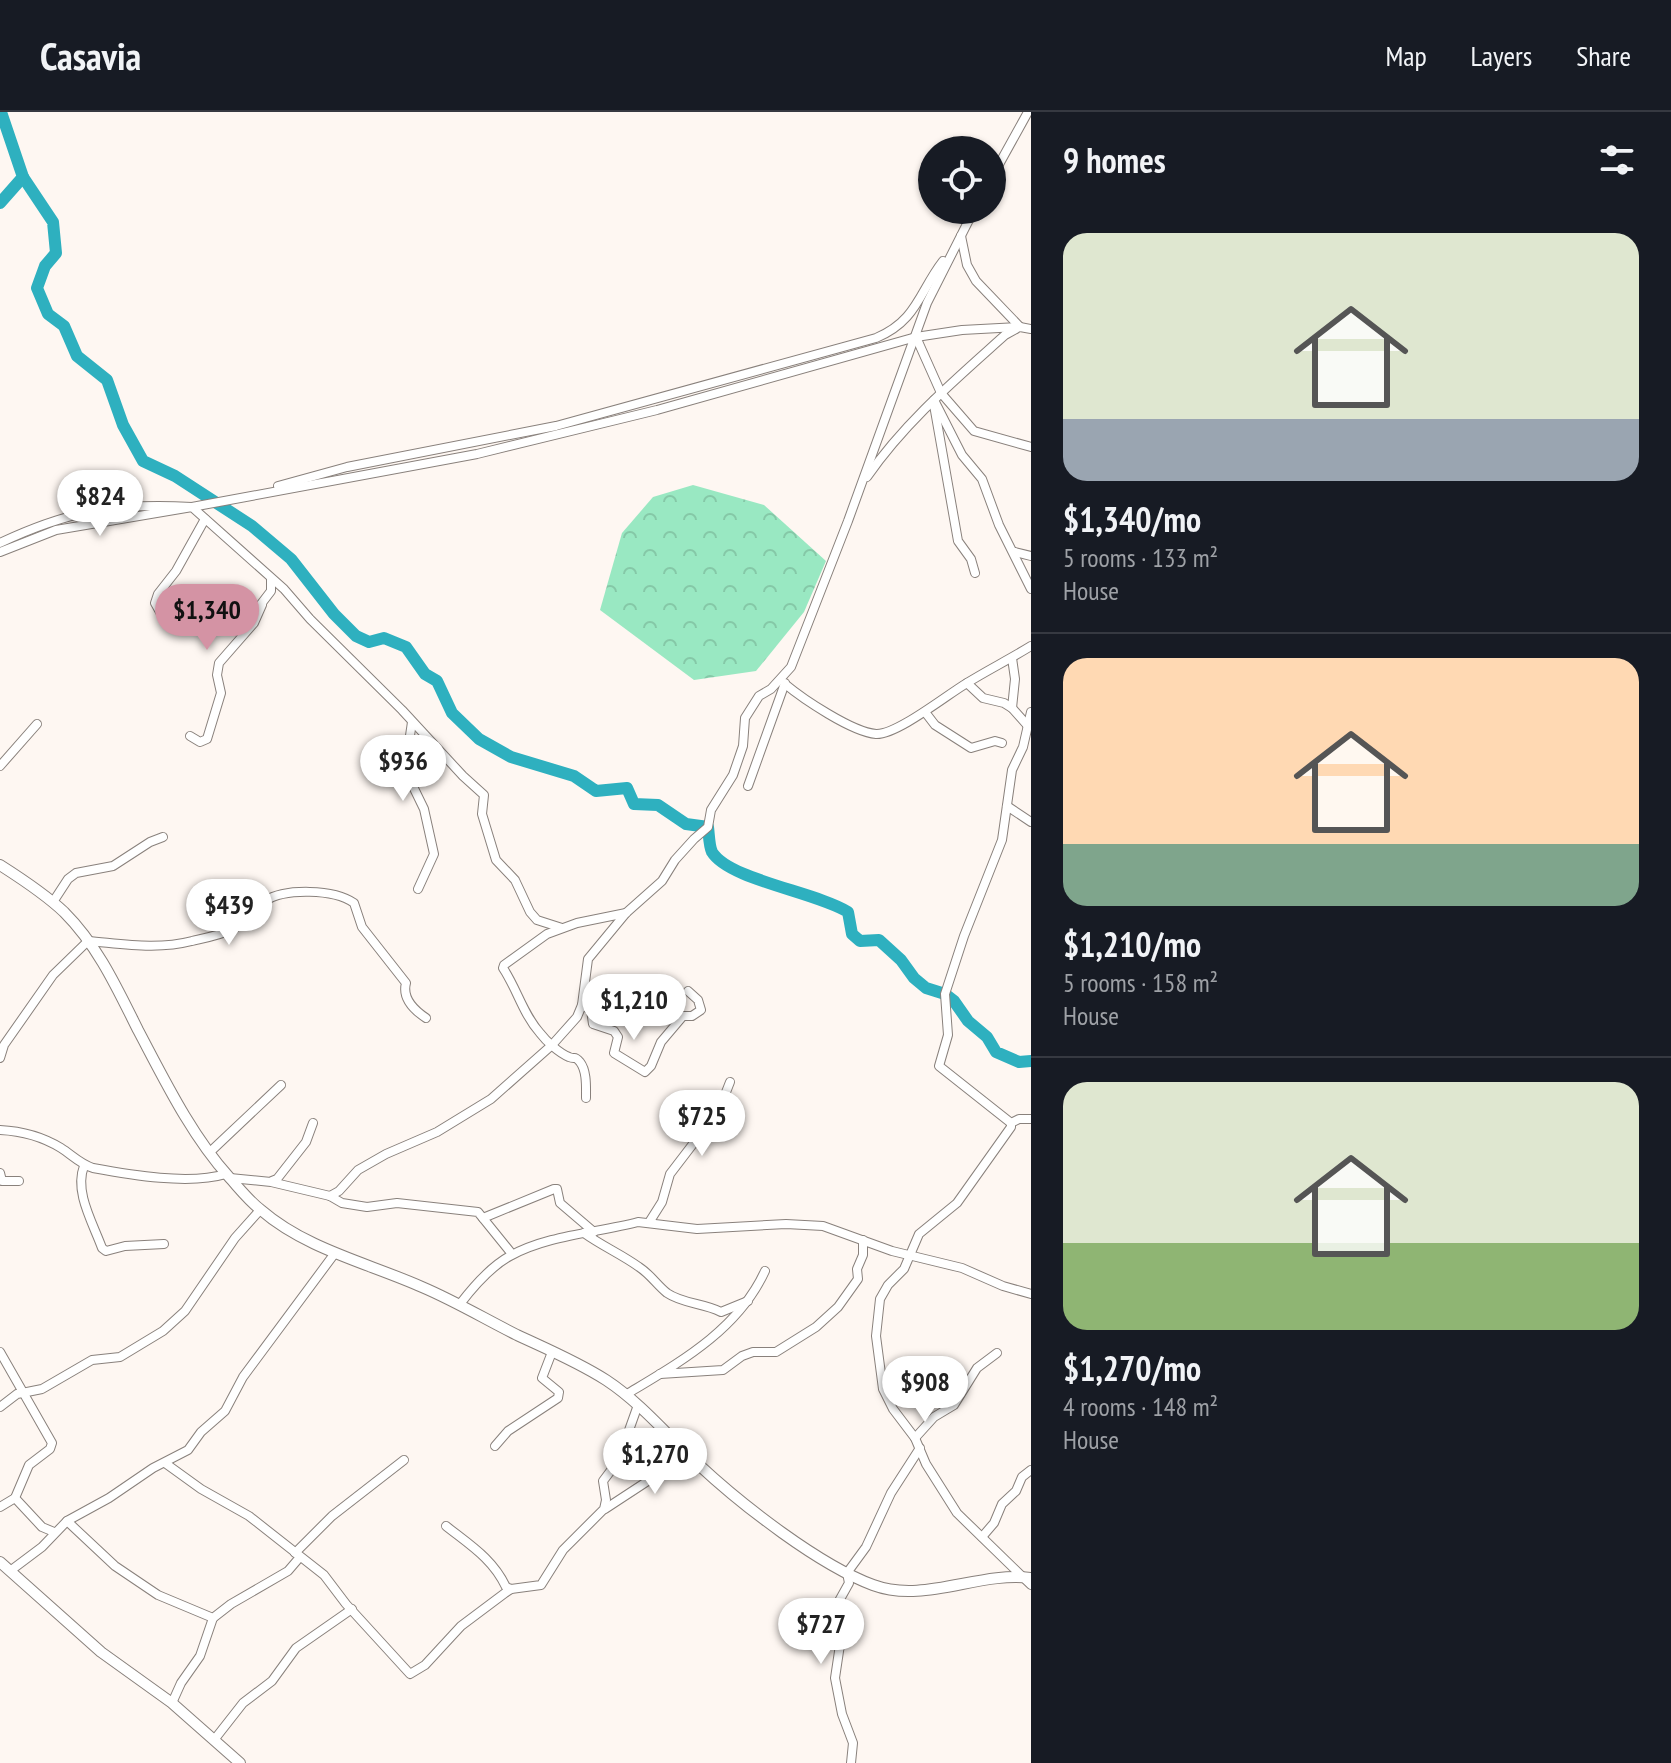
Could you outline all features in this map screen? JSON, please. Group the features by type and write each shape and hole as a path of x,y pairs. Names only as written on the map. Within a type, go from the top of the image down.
{"street":[{"path":"1006,152 1028,112"},
{"path":"748,786 927,303 967,224"},
{"path":"961,236 967,265 976,281 1020,327"},
{"path":"0,552 56,530 192,507 347,467 556,426 876,338 901,324 912,313 936,271 955,246"},
{"path":"861,486 882,455 938,396 1005,335 1020,327"},
{"path":"234,497 308,487 477,454 657,410 916,337 962,330 1031,329"},
{"path":"916,337 962,455 982,479 999,525 1031,589"},
{"path":"938,396 974,431 1031,447"},
{"path":"938,396 958,541 971,559 975,573"},
{"path":"0,543 58,518 95,509 192,507 270,578 484,795 482,814 492,851 515,880 537,920 562,928"},
{"path":"205,519 176,571 158,594 155,603 164,619 174,622 211,616 236,616 258,608 271,591 270,578"},
{"path":"1014,552 1031,556"},
{"path":"190,736 200,742 207,739 221,693 217,675 219,663 254,623 264,601"},
{"path":"785,684 810,705 876,734 883,733 925,712 967,683 1031,646"},
{"path":"1012,658 1015,679 1012,708"},
{"path":"330,1196 339,1191 358,1170 437,1132 491,1099 552,1045 577,1017 582,1005 588,959 626,913 662,881 675,860 708,827 711,810 736,766 743,746 745,718 759,696 771,689 791,667"},
{"path":"967,683 983,698 1012,708 1028,726"},
{"path":"925,712 935,725 971,748 995,741 1002,743"},
{"path":"1011,1123 939,1066 948,1035 945,994 1002,840 1012,770 1023,747 1031,712"},
{"path":"412,721 407,774 424,809 434,854 418,889"},
{"path":"0,766 37,724"},
{"path":"1007,806 1031,820"},
{"path":"53,902 68,879 76,873 113,866 163,837"},
{"path":"0,865 53,902 88,941 117,986 172,1090 210,1152 260,1210 300,1237 460,1304 591,1371 627,1394 699,1465 771,1524 847,1573 879,1588 903,1591 1026,1578"},
{"path":"0,1058 2,1044 60,965 88,941 157,948 189,942 234,928 262,903 280,893 331,895 354,903 362,927 406,983 406,998 426,1018"},
{"path":"586,1098 581,1063 539,1033 503,968 538,939 562,928 626,913"},
{"path":"582,1005 591,1010 593,1024 614,1031 618,1037 614,1053 645,1072 651,1066 661,1042 683,1016 692,1016 701,1010 698,1000 688,991"},
{"path":"650,1221 662,1202 670,1174 719,1110 730,1082"},
{"path":"210,1152 281,1085"},
{"path":"681,1101 705,1126"},
{"path":"1011,1123 1031,1119"},
{"path":"271,1182 277,1179 306,1142 313,1123"},
{"path":"1011,1123 957,1203 919,1234 912,1255 880,1299 876,1336 883,1389 893,1409 915,1438 926,1464 957,1513 1031,1585"},
{"path":"0,1130 37,1137 59,1147 84,1166 154,1177 228,1176 271,1182 330,1196 342,1203 367,1207 397,1203 478,1212 512,1254"},
{"path":"84,1166 80,1176 81,1191 102,1248 106,1251 125,1246 164,1244"},
{"path":"0,1173 2,1181 19,1181"},
{"path":"483,1218 557,1189 560,1203 604,1248 639,1266 668,1293 697,1305 706,1303 721,1312 748,1301"},
{"path":"0,1407 10,1398 42,1389 92,1360 120,1357 163,1331 185,1311 235,1238 260,1210"},
{"path":"460,1304 476,1284 512,1254 589,1233 650,1221 697,1229 814,1225 962,1268 1031,1294"},
{"path":"660,1374 723,1370 753,1352 776,1352 816,1327 838,1307 858,1279 863,1240"},
{"path":"10,1571 42,1547 67,1521 188,1450 201,1432 225,1411 243,1377 335,1253"},
{"path":"627,1394 705,1345 748,1301 765,1271"},
{"path":"0,1352 52,1443 50,1449 29,1465 15,1498 0,1507"},
{"path":"495,1446 508,1431 558,1398 559,1392 542,1378 552,1352"},
{"path":"915,1438 934,1417 954,1405 977,1368 997,1353"},
{"path":"604,1509 603,1481 618,1461 638,1405"},
{"path":"851,1763 853,1743 842,1714 835,1678 841,1638 839,1601 849,1583 847,1573 866,1547 891,1493 920,1448"},
{"path":"172,1703 181,1683 200,1656 213,1618 288,1571 332,1516 404,1460"},
{"path":"165,1463 201,1489 249,1516 324,1575 410,1674 425,1665 461,1626 511,1589 541,1585 570,1542 604,1509 663,1471 699,1465"},
{"path":"982,1537 994,1523 1002,1504 1031,1470"},
{"path":"15,1498 42,1527 54,1532"},
{"path":"67,1521 115,1566 158,1595 213,1618"},
{"path":"446,1526 486,1557 506,1587 511,1589"},
{"path":"0,1562 101,1652 172,1703 240,1763"},
{"path":"214,1740 243,1703 272,1681 296,1648 352,1609"}],"green space":[{"path":"693,485 764,505 826,561 804,612 756,671 694,680 600,610 622,533 653,497"}],"waterway":[{"path":"0,203 23,177 1,112"},
{"path":"23,177 53,222 56,253 45,266 37,288 48,314 64,326 77,356 107,380 123,425 143,461 175,476 252,526 291,559 334,614 356,636 369,642 384,638 406,647 425,674 437,681 452,713 479,739 511,757 574,776 596,791 627,788 634,804 658,805 686,824 708,827 712,852 721,862 754,878 848,912 852,934 860,941 879,940 926,988 945,994 954,1001 968,1021 987,1037 996,1052 1019,1062 1031,1061"}]}
